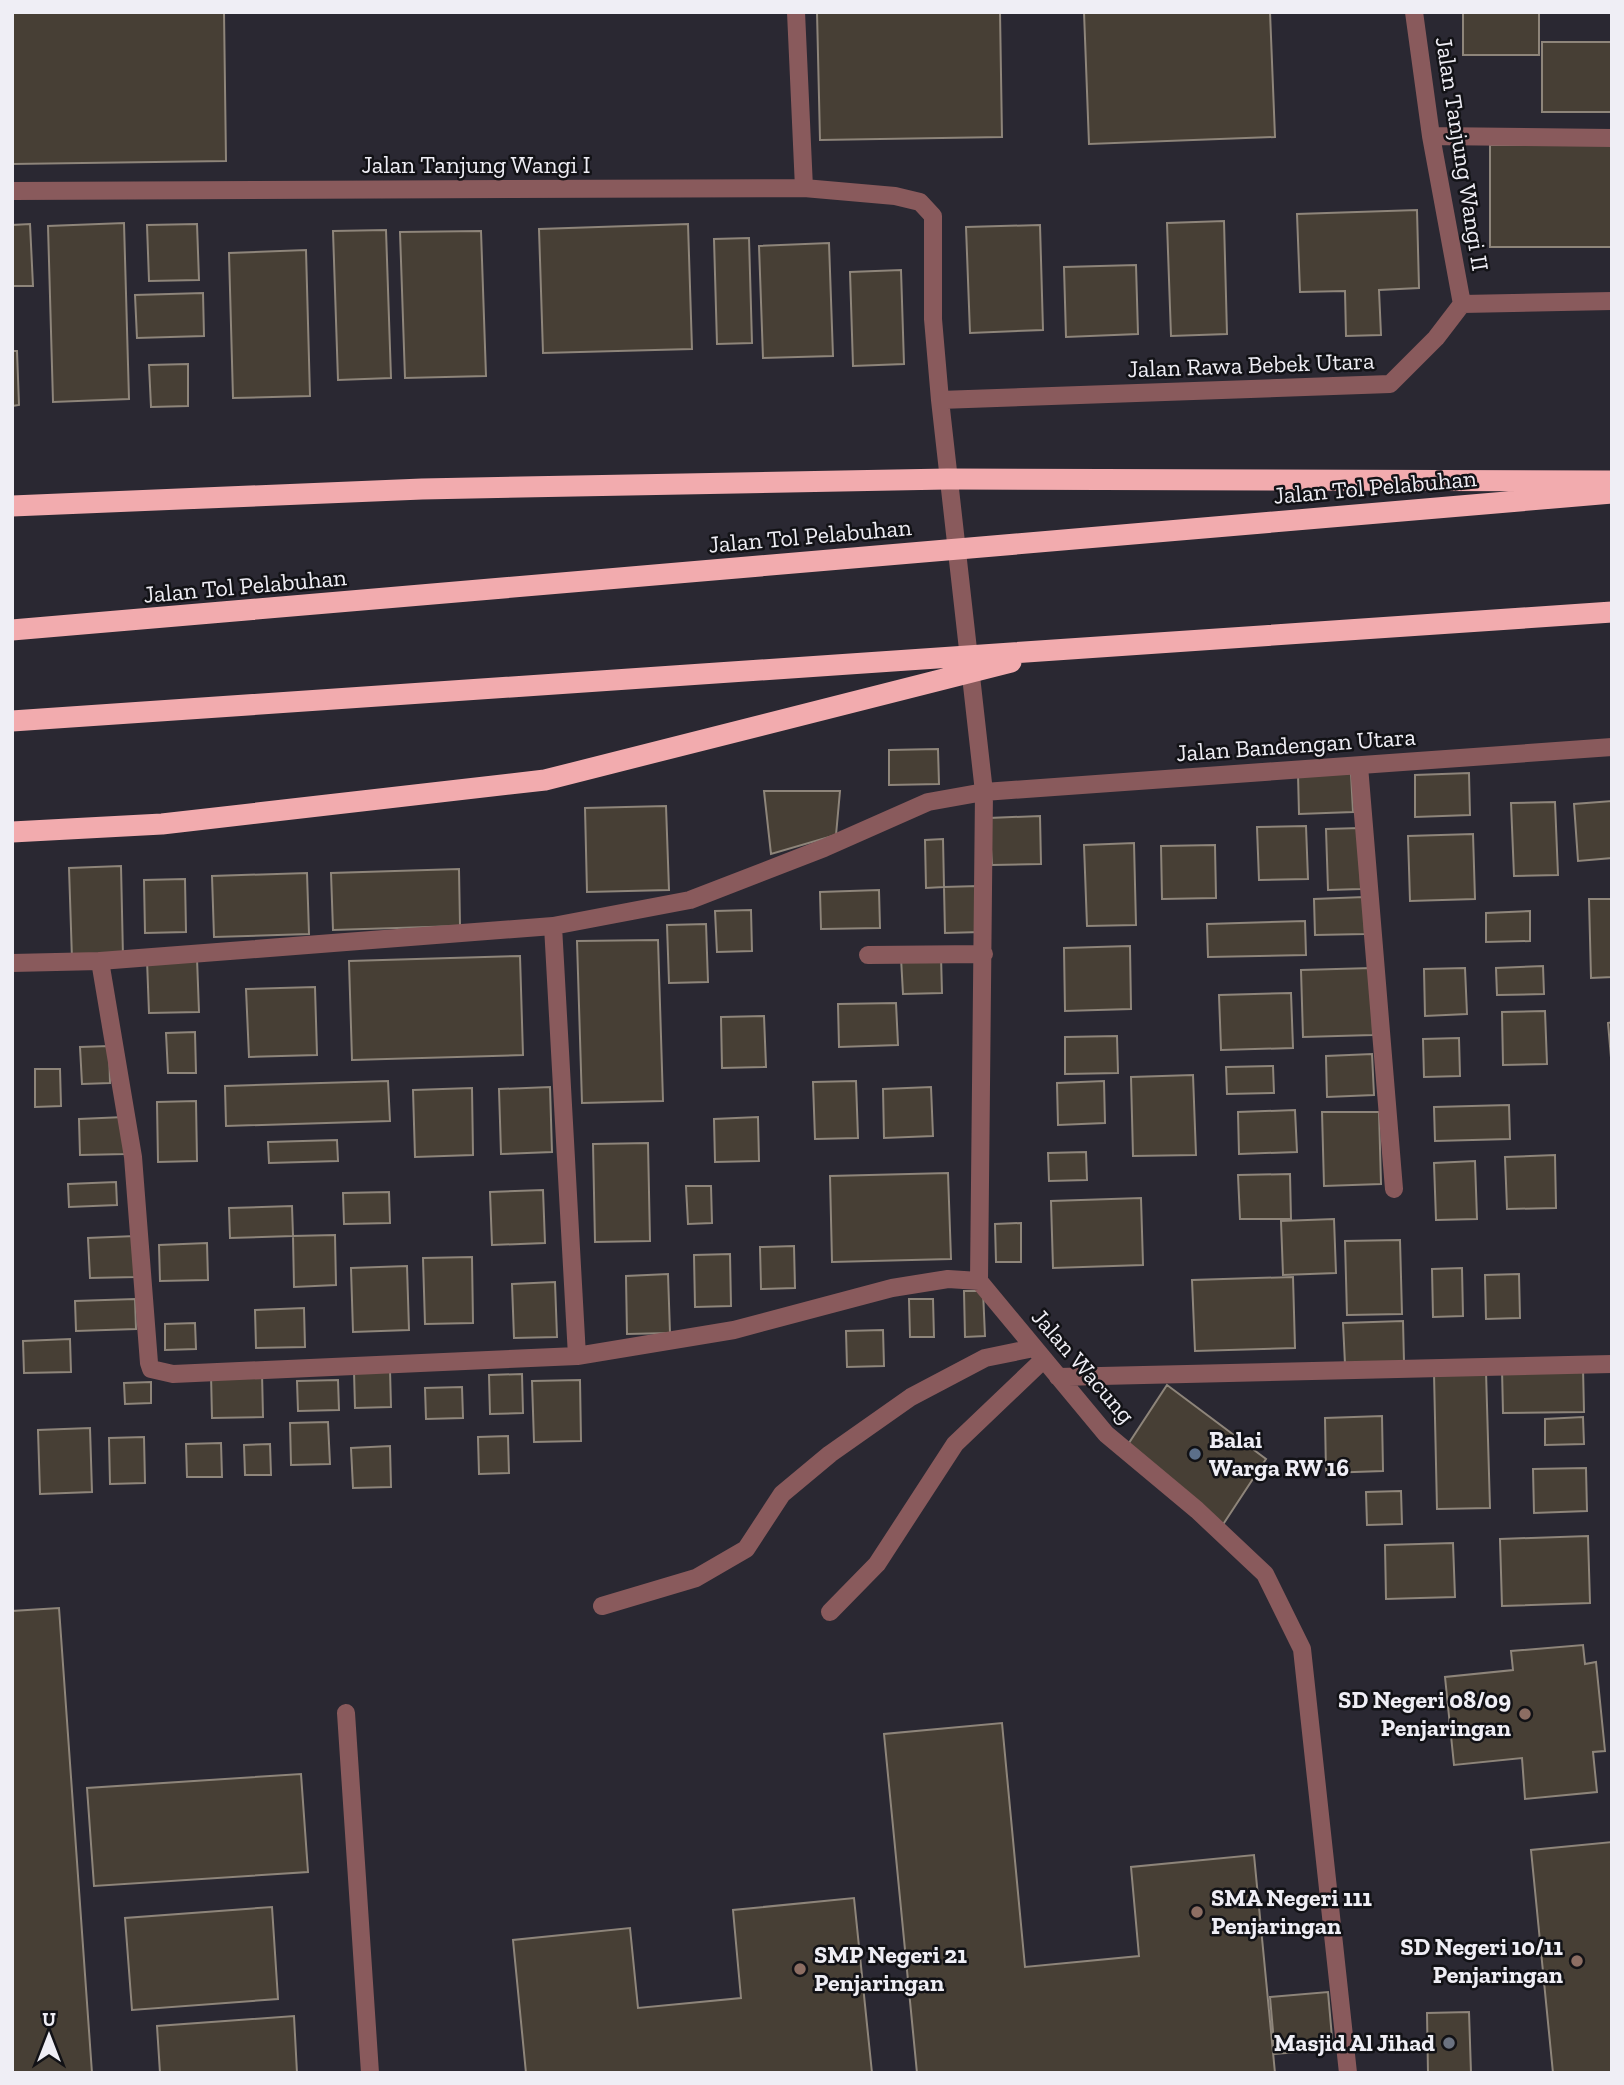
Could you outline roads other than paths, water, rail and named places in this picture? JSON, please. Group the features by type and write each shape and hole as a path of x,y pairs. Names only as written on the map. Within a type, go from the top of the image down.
{"highway":[{"path":"12,506 422,489 947,479 1612,481"},
{"name":"Jalan Tol Pelabuhan","path":"12,630 1612,493"},
{"path":"12,721 1612,612"},
{"path":"12,832 162,824 545,780 1063,649"}],"street":[{"path":"796,12 804,188"},
{"name":"Jalan Tanjung Wangi II","path":"1414,12 1431,136 1462,304"},
{"path":"1431,136 1612,138"},
{"name":"Jalan Tanjung Wangi I","path":"12,191 804,188 895,196 920,202 933,216 933,319 940,400"},
{"path":"1462,304 1612,301"},
{"name":"Jalan Rawa Bebek Utara","path":"940,400 1390,384 1436,338 1462,304"},
{"path":"100,961 133,1157 151,1370 173,1374 577,1356 734,1330 892,1288 948,1279 979,1281 984,792 940,400"},
{"name":"Jalan Bandengan Utara","path":"12,963 100,961 553,926 690,900 824,848 928,802 984,792 1612,747"},
{"path":"1359,766 1394,1189"},
{"path":"553,926 577,1356"},
{"path":"869,955 984,954"},
{"name":"Jalan Wacung","path":"979,1281 1106,1434 1198,1510 1265,1574 1302,1648 1348,2073"},
{"path":"602,1606 696,1578 746,1549 782,1494 830,1454 912,1397 985,1358 1038,1354"},
{"path":"830,1612 877,1564 956,1444 1038,1354"},
{"path":"1058,1377 1612,1364"},
{"path":"346,1713 370,2073"}],"place":[{"name":"Balai Warga RW 16","path":"1195,1454"},
{"name":"SD Negeri 08/09 Penjaringan","path":"1525,1714"},
{"name":"SMA Negeri 111 Penjaringan","path":"1197,1912"},
{"name":"SD Negeri 10/11 Penjaringan","path":"1577,1961"},
{"name":"SMP Negeri 21 Penjaringan","path":"800,1969"},
{"name":"Masjid Al Jihad","path":"1449,2043"}]}
